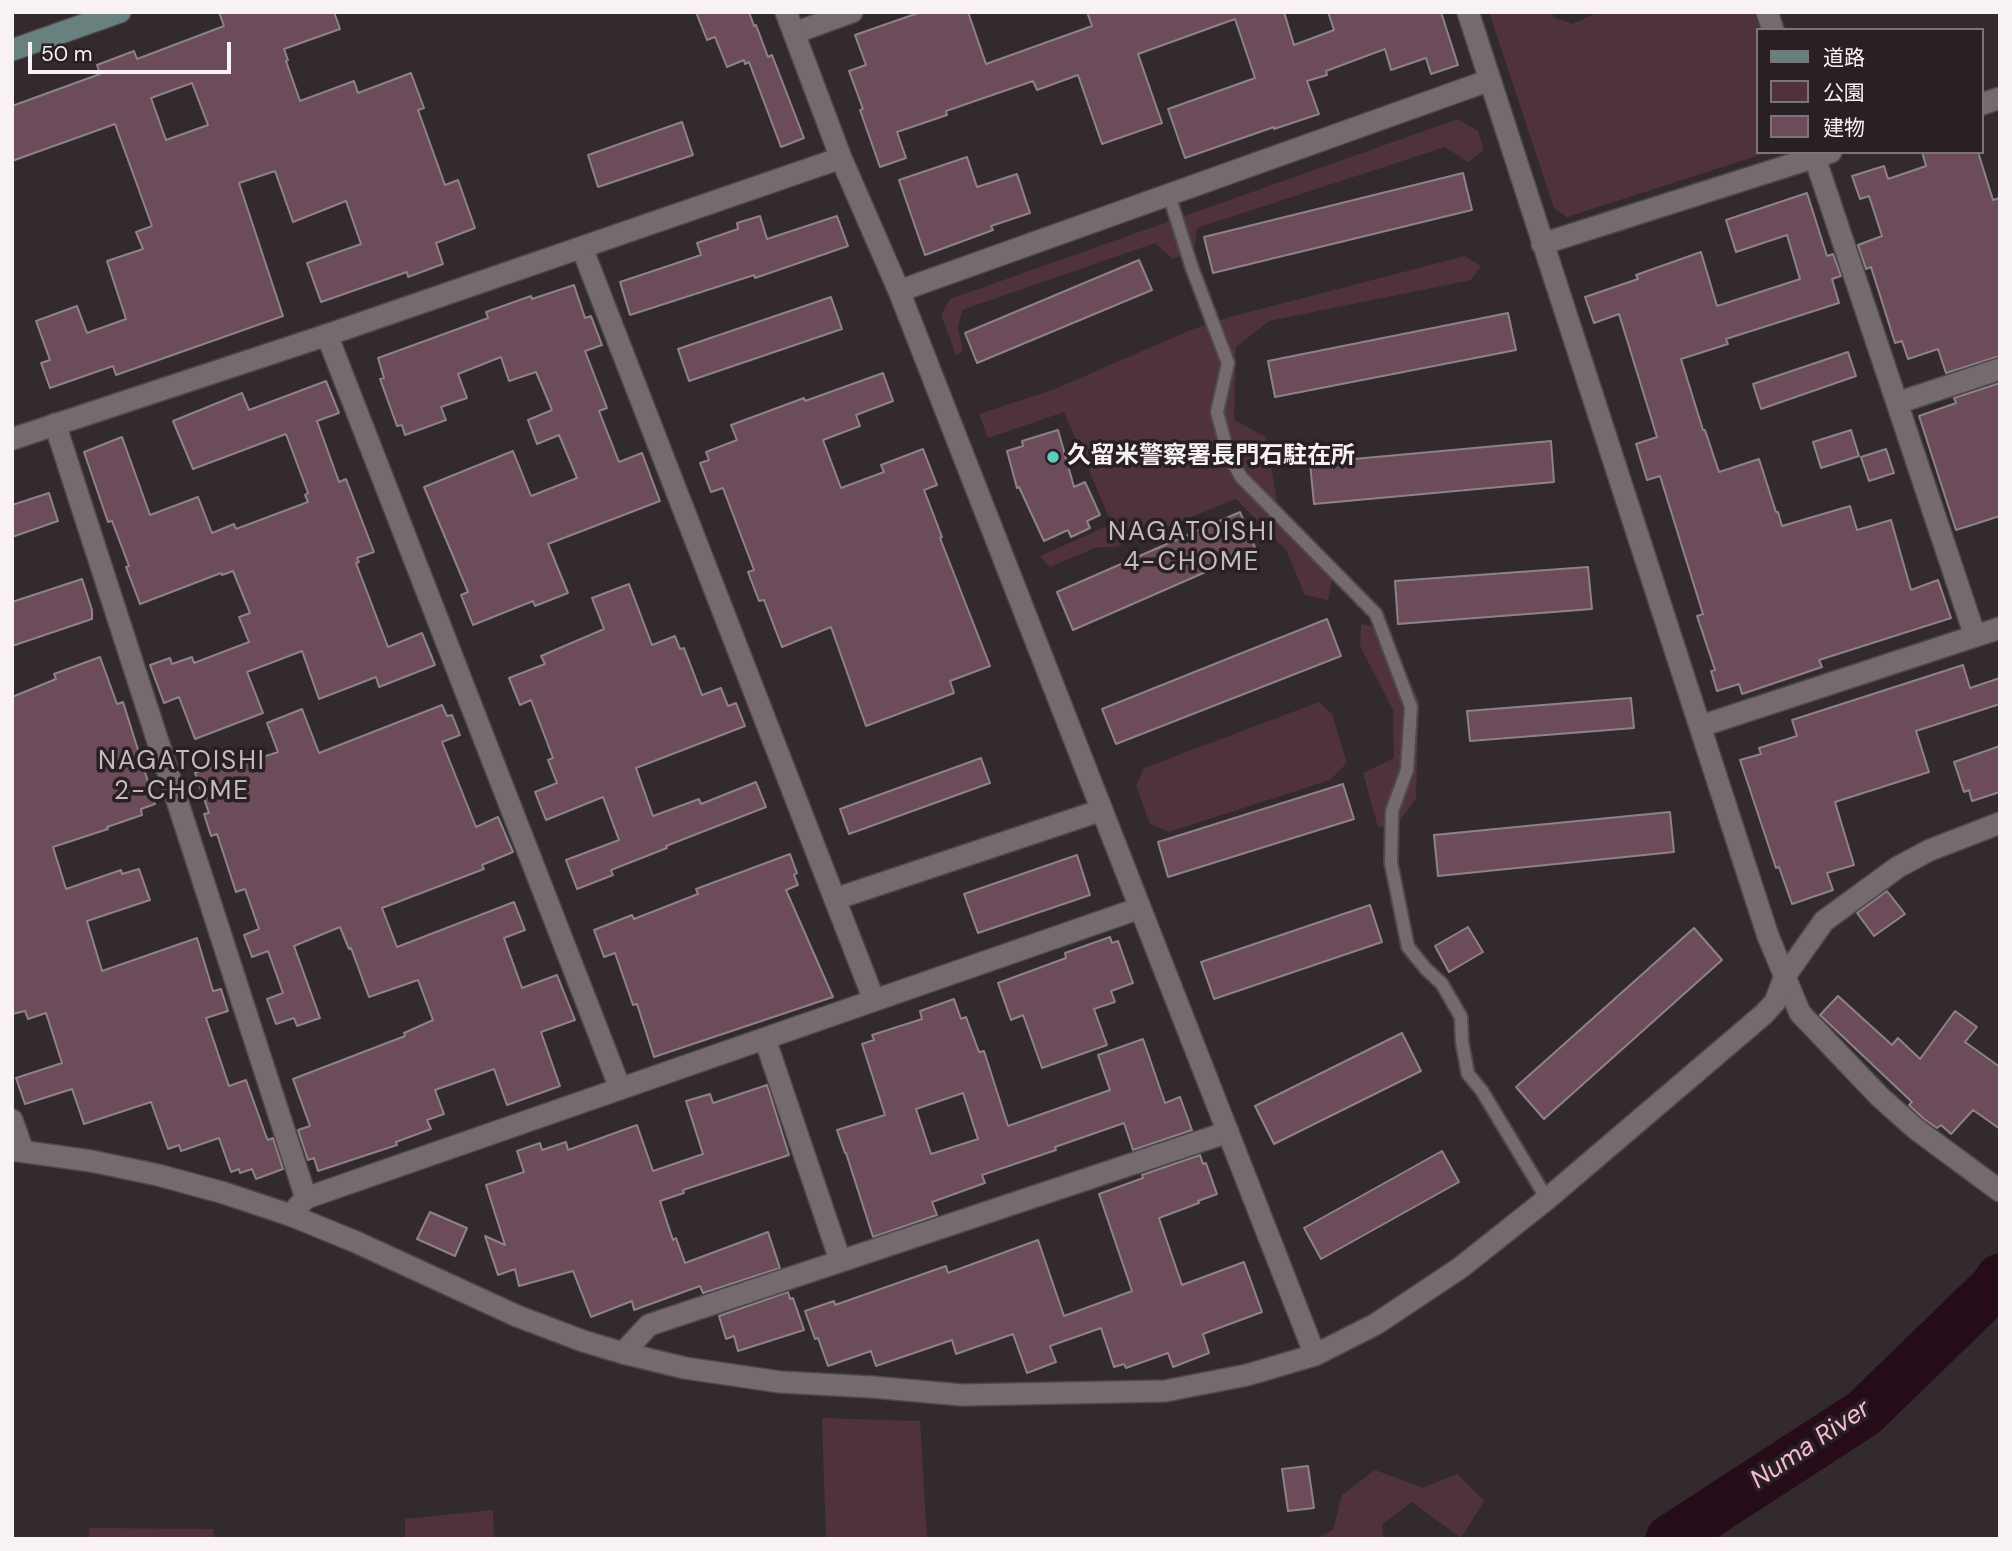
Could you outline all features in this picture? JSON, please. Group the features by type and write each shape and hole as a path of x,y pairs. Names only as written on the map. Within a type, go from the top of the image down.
{"main road":[{"path":"12,50 120,12"}],"street":[{"path":"786,12 841,158 899,291 1315,1355"},
{"path":"794,33 852,12"},
{"path":"1468,12 1768,936 1800,1013 1880,1097 1916,1129 2000,1191"},
{"path":"899,291 1490,80"},
{"path":"1542,244 1820,154 1897,403 1975,636"},
{"path":"12,439 327,335 841,158"},
{"path":"582,248 874,1000"},
{"path":"327,335 620,1088"},
{"path":"1897,403 2000,369"},
{"path":"55,424 306,1198"},
{"path":"1701,726 2000,628"},
{"path":"835,899 1102,810"},
{"path":"12,1120 18,1150 91,1161 224,1193 356,1242 517,1316 583,1341 685,1368 780,1382 962,1395 1165,1391 1247,1375 1315,1355 1376,1324 1460,1268 1546,1199 1764,1014 1775,1002 1785,976 1824,921 1898,867 1930,850 2000,823"},
{"path":"289,1215 306,1198 1140,908"},
{"path":"765,1039 840,1260"},
{"path":"623,1353 649,1325 1228,1132"}],"lane":[{"path":"1169,195 1192,268 1228,363 1217,412 1228,453 1241,477 1376,614 1411,707 1406,770 1392,811 1391,863 1408,947 1442,984 1461,1017 1468,1074 1482,1091 1546,1199"}],"green space":[{"path":"1489,12 1551,12 1555,18 1573,24 1598,12 1754,12 1759,28 1756,28 1756,154 1763,154 1567,217 1554,208"},
{"path":"1458,119 1478,131 1484,150 1468,162 1445,147 1197,228 1194,250 1173,259 1155,243 962,310 958,329 963,351 956,355 941,315 950,299"},
{"path":"1465,256 1481,266 1471,280 1269,321 1236,347 1234,420 1266,437 1282,529 1332,579 1328,600 1305,595 1286,550 1236,499 1116,547 1097,547 1050,567 1040,556 1112,524 1064,412 988,438 979,414 1055,389 1188,331 1226,318"},
{"path":"1361,624 1383,628 1419,700 1416,798 1397,825 1378,827 1363,773 1394,758 1393,710 1360,646"},
{"path":"1319,702 1332,714 1347,763 1330,780 1169,832 1150,824 1136,786 1144,768"},
{"path":"822,1418 920,1421 927,1539 826,1539"},
{"path":"1375,1470 1423,1488 1457,1474 1484,1501 1461,1538 1412,1502 1382,1524 1384,1539 1315,1539 1333,1530 1342,1495"},
{"path":"493,1510 494,1539 405,1539 405,1519"},
{"path":"89,1528 213,1529 214,1539 90,1539"}],"building":[{"path":"219,12 334,12 340,29 284,49 300,101 354,81 358,93 411,73 424,108 418,110 445,185 458,180 475,228 436,243 443,264 408,277 407,272 321,302 307,263 361,244 346,201 293,222 275,171 239,183 283,316 116,375 113,366 50,388 41,363 50,360 36,321 77,306 87,333 126,319 107,261 143,249 136,232 152,226 115,124 12,161 12,106 100,74 97,65 134,51 137,59 224,26","holes":["192,83 208,125 166,140 151,98"]},
{"path":"696,12 749,12 768,57 772,55 804,138 781,147 749,62 745,64 744,60 727,67 715,37 707,40"},
{"path":"921,12 968,12 986,64 1092,26 1087,12 1284,12 1294,45 1334,30 1328,12 1441,12 1458,65 1431,74 1426,58 1391,70 1385,49 1307,81 1319,114 1185,158 1168,109 1255,78 1235,19 1138,54 1162,123 1102,144 1078,75 1037,90 1033,81 946,111 947,115 897,132 906,158 880,167 849,71 866,65 855,35"},
{"path":"682,122 693,155 598,187 588,155"},
{"path":"1923,154 1979,154 1993,200 2000,198 2000,356 1946,373 1938,349 1908,359 1902,341 1895,343 1871,267 1866,269 1858,245 1882,236 1869,196 1860,199 1852,176 1884,166 1888,179 1926,166"},
{"path":"967,157 977,187 1017,174 1030,213 991,226 993,230 925,255 899,180"},
{"path":"1463,173 1472,210 1213,273 1204,237"},
{"path":"1807,193 1827,256 1833,254 1841,276 1832,279 1839,303 1726,339 1728,344 1681,359 1703,430 1719,472 1759,459 1782,526 1850,506 1857,530 1891,520 1911,590 1938,580 1951,618 1819,660 1822,667 1742,694 1739,684 1717,691 1711,671 1715,670 1697,616 1703,614 1660,476 1647,480 1636,444 1657,437 1619,314 1594,323 1585,297 1638,279 1636,275 1701,252 1717,306 1800,279 1787,235 1736,252 1726,220"},
{"path":"760,216 767,239 837,216 848,246 755,278 754,275 630,315 620,282 701,255 697,243 738,229 737,223"},
{"path":"1139,260 1152,290 977,363 965,333"},
{"path":"574,285 585,318 591,316 602,345 585,351 607,408 599,411 619,462 642,453 660,501 548,544 568,593 535,606 533,601 473,625 461,595 468,592 424,487 513,451 531,496 577,478 559,435 537,444 528,420 552,410 536,372 509,381 501,357 458,374 467,398 441,407 446,420 405,435 402,425 397,426 380,379 384,378 378,358 488,318 486,312"},
{"path":"831,297 842,329 689,381 678,349"},
{"path":"1508,313 1516,350 1275,397 1268,361"},
{"path":"1848,352 1856,376 1761,409 1753,384"},
{"path":"883,373 893,401 856,415 860,426 823,440 841,488 884,472 881,465 923,449 937,485 924,490 990,666 950,681 954,693 866,726 831,627 782,647 764,600 759,601 748,572 754,570 723,488 711,492 700,463 709,460 706,452 737,440 731,425"},
{"path":"326,381 339,413 317,421 339,482 346,479 374,552 357,558 359,562 356,563 388,647 422,633 435,665 379,687 376,677 319,699 302,651 247,672 263,713 195,739 179,697 164,703 150,665 170,658 172,664 192,657 194,663 249,642 239,617 250,613 233,571 222,575 221,573 140,604 126,567 129,566 112,521 108,522 84,452 122,437 150,515 198,497 212,533 234,524 236,529 308,502 305,495 308,493 286,434 193,469 173,421 242,393 249,410"},
{"path":"2000,383 2000,516 1956,530 1919,416 1956,403 1954,398"},
{"path":"1058,430 1074,487 1085,482 1100,515 1087,521 1090,528 1071,537 1068,530 1044,541 1019,487 1017,488 1007,451 1023,446 1022,441"},
{"path":"1851,430 1859,456 1821,468 1813,442"},
{"path":"1551,441 1554,482 1314,504 1310,463"},
{"path":"1886,449 1894,473 1869,481 1861,457"},
{"path":"49,493 58,521 12,537 12,505"},
{"path":"1240,512 1256,550 1073,630 1057,592"},
{"path":"1588,567 1592,609 1398,624 1395,581"},
{"path":"82,579 92,610 92,619 12,646 12,602"},
{"path":"629,584 652,645 675,636 680,649 684,648 702,695 721,688 728,706 736,703 745,726 636,768 653,816 699,799 701,804 756,782 766,807 666,846 667,848 611,870 613,875 577,889 566,860 619,840 603,797 546,820 535,792 557,783 548,760 553,758 531,700 520,705 509,678 545,664 541,656 604,629 592,598"},
{"path":"1327,619 1341,656 1116,744 1102,709"},
{"path":"100,657 117,704 123,702 155,804 141,809 142,815 53,847 66,889 121,870 122,874 139,869 150,900 87,921 102,971 197,938 213,991 221,989 228,1011 206,1018 229,1086 246,1080 266,1136 268,1140 273,1138 283,1169 256,1179 252,1169 240,1173 239,1169 231,1172 219,1138 181,1151 179,1145 168,1149 151,1102 84,1124 72,1089 25,1104 16,1078 62,1063 46,1013 28,1019 25,1011 12,1014 12,697 56,679 54,674"},
{"path":"1963,665 1970,688 2000,678 2000,704 1916,731 1929,772 1835,802 1854,865 1827,873 1833,890 1792,904 1779,867 1776,868 1740,760 1761,754 1759,748 1797,736 1792,720"},
{"path":"1631,698 1634,728 1470,741 1467,711"},
{"path":"442,705 447,716 452,715 460,735 442,742 476,827 498,817 513,852 482,865 484,869 382,908 397,947 514,902 525,930 504,938 522,988 557,975 575,1020 541,1032 560,1086 507,1105 494,1069 435,1090 444,1114 427,1120 431,1129 396,1142 397,1145 318,1171 314,1158 308,1160 298,1130 310,1126 293,1079 405,1036 404,1033 433,1020 418,980 369,997 351,948 349,949 340,927 294,946 320,1018 297,1026 294,1018 276,1024 267,999 283,993 268,951 252,957 244,935 259,929 245,889 236,892 217,834 211,836 204,814 209,813 195,773 225,762 227,769 278,752 267,723 302,709 319,753"},
{"path":"2000,746 2000,792 1972,801 1969,790 1964,792 1954,762"},
{"path":"981,758 990,783 849,834 840,809"},
{"path":"1343,784 1354,819 1168,877 1158,842"},
{"path":"1670,812 1674,852 1438,876 1434,835"},
{"path":"790,854 798,885 786,890 833,997 654,1057 637,1004 633,1005 615,953 604,957 594,930 632,915 634,919 698,894 696,889"},
{"path":"1077,855 1090,895 978,933 964,894"},
{"path":"1887,891 1905,914 1874,936 1857,913"},
{"path":"1370,905 1382,942 1214,999 1201,962"},
{"path":"1468,927 1483,952 1449,972 1435,946"},
{"path":"1694,928 1722,960 1544,1119 1516,1087"},
{"path":"1110,937 1112,943 1118,941 1133,983 1111,991 1115,1002 1094,1009 1107,1045 1042,1068 1023,1015 1011,1020 998,983 1066,958 1065,953"},
{"path":"1838,996 1892,1045 1898,1038 1920,1059 1955,1011 1977,1027 1965,1042 2000,1067 2000,1129 1973,1110 1951,1134 1941,1125 1937,1128 1924,1119 1909,1105 1912,1102 1820,1015"},
{"path":"954,999 961,1019 966,1017 979,1052 984,1051 1008,1126 1110,1090 1098,1055 1143,1039 1165,1103 1180,1097 1192,1130 1133,1150 1124,1123 982,1175 985,1183 932,1202 937,1215 873,1237 837,1130 885,1115 862,1044 874,1040 872,1035 922,1019 920,1011","holes":["963,1093 978,1139 931,1154 916,1109"]},
{"path":"1402,1033 1421,1071 1274,1144 1255,1106"},
{"path":"767,1085 789,1155 683,1190 684,1193 660,1201 673,1240 676,1238 685,1263 768,1232 780,1268 703,1293 700,1286 634,1310 632,1301 591,1317 573,1271 519,1286 515,1269 498,1275 485,1236 505,1245 486,1185 524,1172 517,1151 540,1143 542,1150 566,1142 568,1150 637,1125 653,1171 703,1154 686,1101 710,1094 713,1103"},
{"path":"1442,1151 1459,1182 1321,1259 1304,1228"},
{"path":"1200,1155 1203,1164 1206,1163 1217,1194 1159,1218 1182,1285 1244,1262 1262,1312 1203,1334 1209,1353 1173,1367 1168,1353 1126,1368 1124,1364 1114,1367 1101,1328 1050,1346 1056,1362 1027,1373 1013,1334 956,1354 952,1340 876,1366 871,1351 828,1366 805,1311 834,1301 835,1305 946,1266 948,1273 1038,1240 1064,1316 1132,1291 1099,1194 1143,1178 1142,1175"},
{"path":"430,1212 467,1228 455,1256 417,1239"},
{"path":"788,1292 790,1299 793,1298 804,1330 738,1351 734,1336 726,1339 719,1316"},
{"path":"1308,1466 1314,1508 1288,1511 1282,1469"}],"waterway":[{"name":"Numa River","path":"1670,1539 1864,1413 1994,1287 2000,1278"}],"place":[{"name":"久留米警察署長門石駐在所","path":"1053,457"}],"district":[{"name":"NAGATOISHI 4-CHOME","path":"1192,548"},
{"name":"NAGATOISHI 2-CHOME","path":"182,777"}]}
